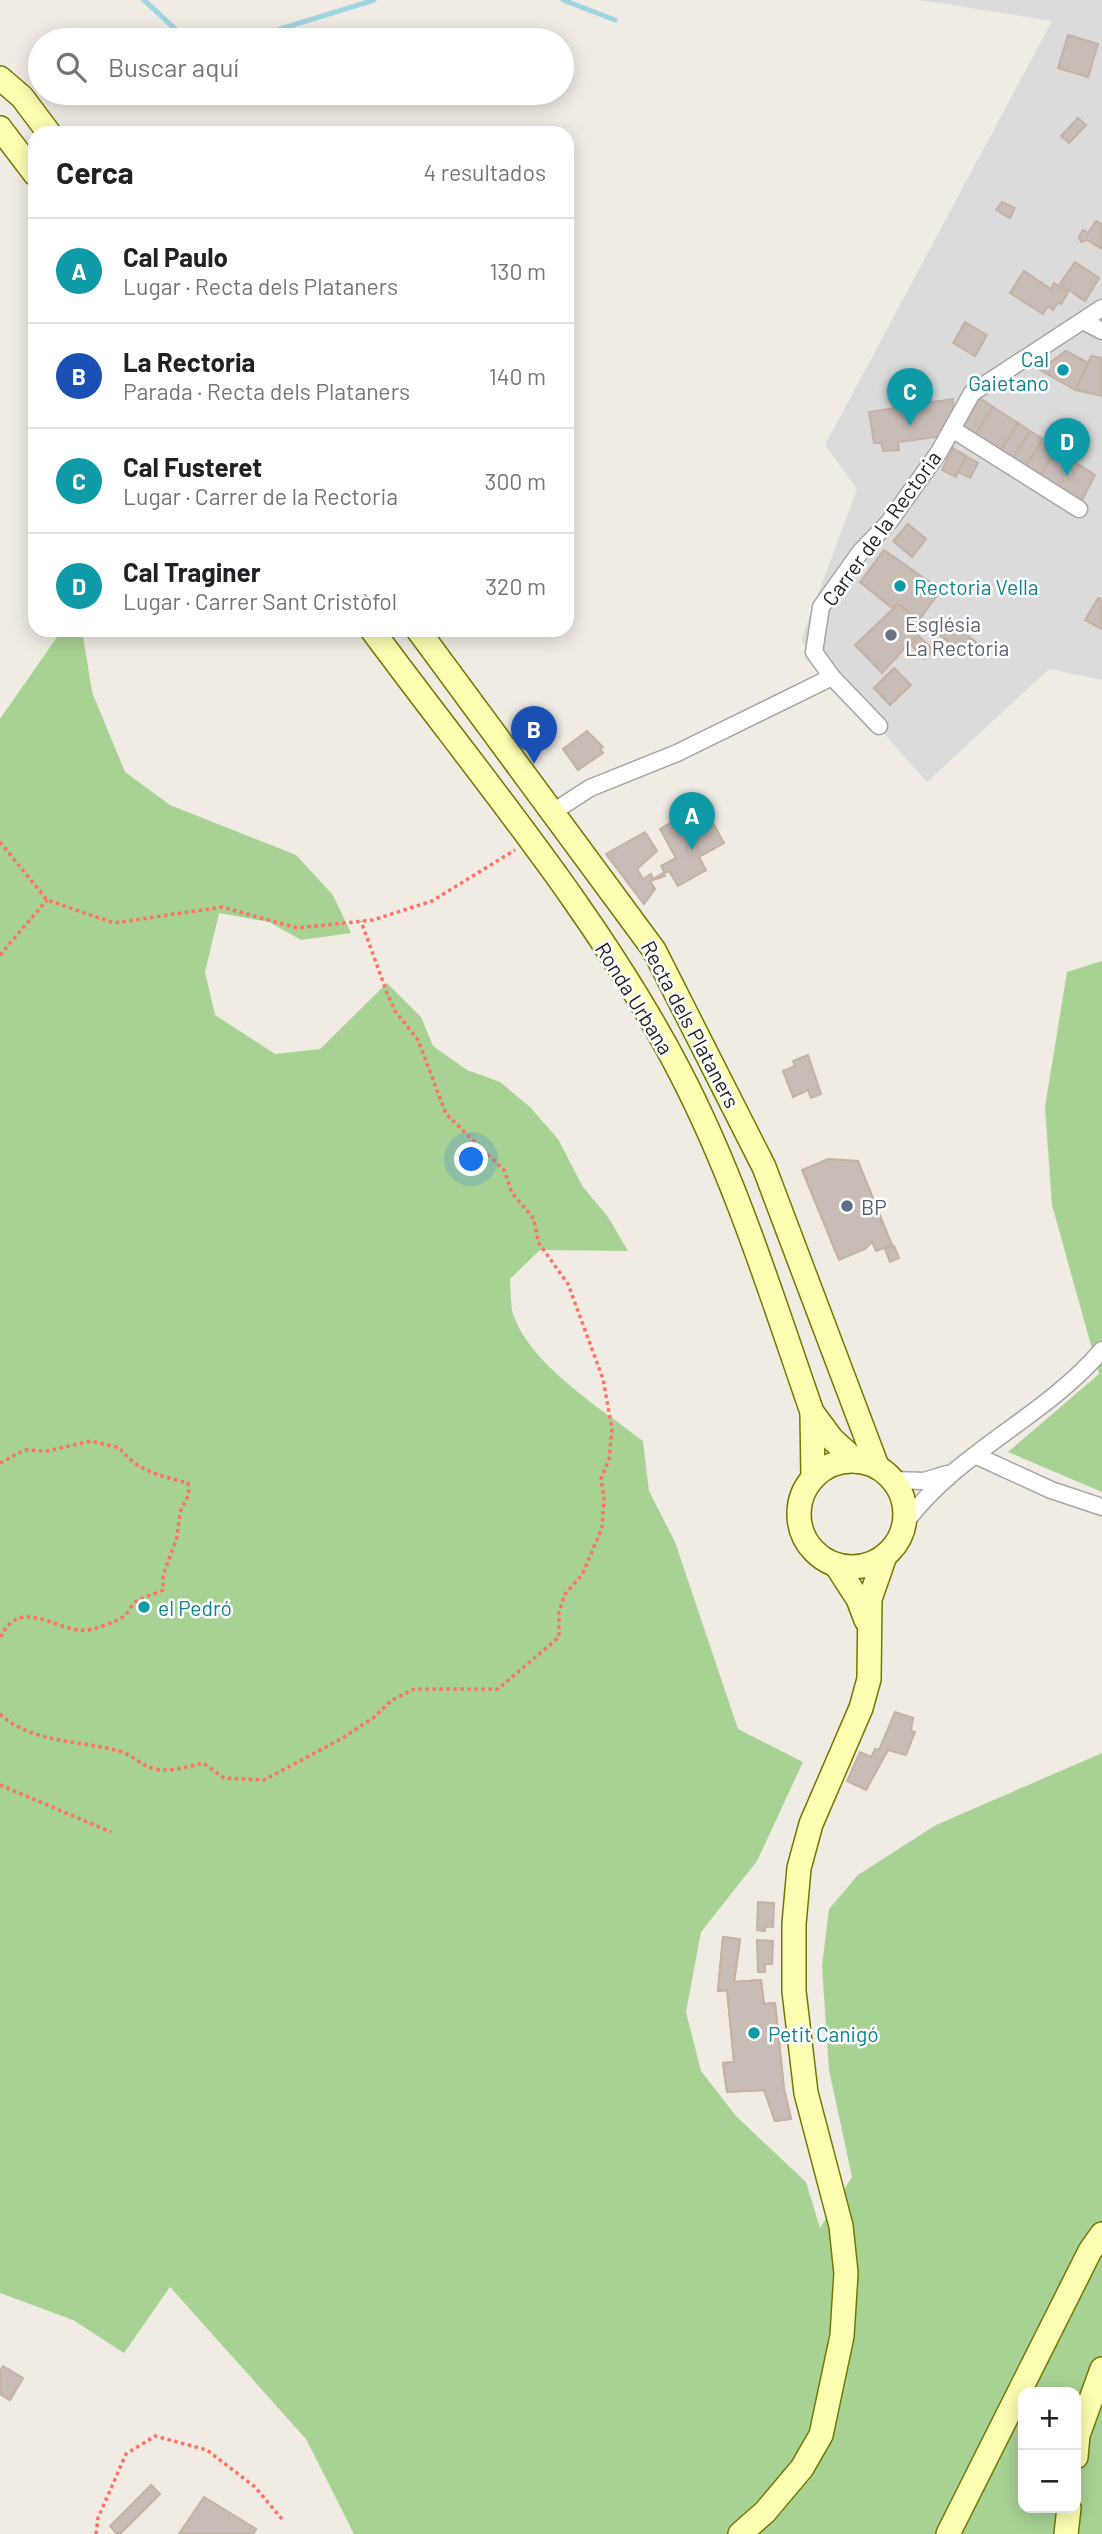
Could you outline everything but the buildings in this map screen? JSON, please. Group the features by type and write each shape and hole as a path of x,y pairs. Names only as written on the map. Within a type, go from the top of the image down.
{"main road":[{"path":"0,78 22,97 44,126"},
{"path":"0,128 28,165"},
{"name":"Ronda Urbana","path":"377,637 578,908 645,1008 723,1160 812,1412 832,1440 875,1469 904,1500 905,1523"},
{"name":"Recta dels Plataners","path":"423,637 654,950 724,1083 764,1167 875,1469"},
{"name":"Ronda Urbana","path":"812,1412 813,1478 800,1501 801,1527 814,1551 836,1565 858,1599 868,1627"},
{"path":"813,1478 832,1464 875,1469"},
{"path":"740,2534 765,2512 802,2469 821,2435 842,2336 846,2273 843,2238 830,2177 806,2093 794,1991 794,1924 799,1868 811,1825 861,1708 869,1679 870,1599 885,1556 901,1537 905,1523"},
{"path":"836,1565 862,1566 885,1556"},
{"path":"948,2534 1090,2251 1102,2234"},
{"path":"1077,2450 1082,2424 1102,2369"},
{"path":"1066,2534 1068,2513"}],"street":[{"name":"Carrer de la Rectoria","path":"879,726 832,677 814,652 821,607 861,551 889,522 952,429 972,393 1085,322 1102,308"},
{"path":"1085,322 1102,331"},
{"path":"952,429 1079,509"},
{"path":"553,812 590,788 677,753 832,677"},
{"path":"905,1523 922,1500 950,1474 977,1456 1100,1357"},
{"path":"977,1456 1051,1490 1102,1507"},
{"path":"875,1469 924,1481 950,1474"}],"path":[{"path":"0,842 47,900 114,923 222,907 297,928 360,921 432,901 529,841"},
{"path":"0,956 47,900"},
{"path":"0,1714 11,1724 40,1735 124,1753 151,1769 167,1770 203,1763 224,1778 264,1780 341,1739 373,1718 392,1700 414,1689 498,1689 559,1637 559,1612 565,1594 582,1575 602,1528 604,1497 601,1479 608,1459 612,1429 603,1379 568,1284 538,1242 534,1219 512,1193 504,1170 446,1114 418,1040 395,1011 360,921"},
{"path":"0,1463 25,1450 47,1451 91,1441 120,1448 130,1462 157,1475 188,1483 189,1494 180,1512 177,1537 163,1576 163,1590 135,1601 124,1617 89,1630 70,1630 38,1616 18,1620 4,1630 0,1639"},
{"path":"0,1785 111,1832"},
{"path":"96,2534 98,2518 126,2454 155,2435 207,2450 255,2487 282,2519"}],"shaded area":[{"path":"920,0 1102,0 1102,680 1049,669 927,782 801,640 857,489 825,445 1052,21"}],"green space":[{"path":"57,637 83,637 92,692 125,772 170,805 296,855 333,895 351,933 301,940 269,922 219,913 205,972 215,1015 275,1054 320,1049 387,983 421,1017 433,1046 467,1070 500,1082 530,1107 558,1139 583,1187 608,1217 628,1251 540,1250 510,1279 511,1303 514,1317 523,1335 552,1370 643,1441 649,1491 675,1542 738,1729 803,1762 757,1861 701,1932 686,2012 701,2071 736,2116 806,2182 820,2228 852,2177 829,2070 822,1966 829,1909 858,1875 936,1825 1102,1753 1102,2534 354,2534 306,2439 170,2287 124,2353 73,2320 0,2293 0,719"},
{"path":"1102,961 1102,1492 1008,1452 1099,1374 1052,1205 1045,1107 1067,972"}],"waterway":[{"path":"144,0 174,28"},
{"path":"284,28 374,0"},
{"path":"563,0 615,20"}],"place":[{"name":"Cal Gaietano","path":"1063,370"},
{"name":"Cal Fusteret","path":"910,426"},
{"name":"Cal Traginer","path":"1067,476"},
{"name":"Rectoria Vella","path":"900,586"},
{"name":"Església La Rectoria","path":"891,635"},
{"name":"La Rectoria","path":"534,764"},
{"name":"Cal Paulo","path":"692,850"},
{"name":"BP","path":"847,1206"},
{"name":"el Pedró","path":"144,1607"},
{"name":"Petit Canigó","path":"754,2033"}]}
